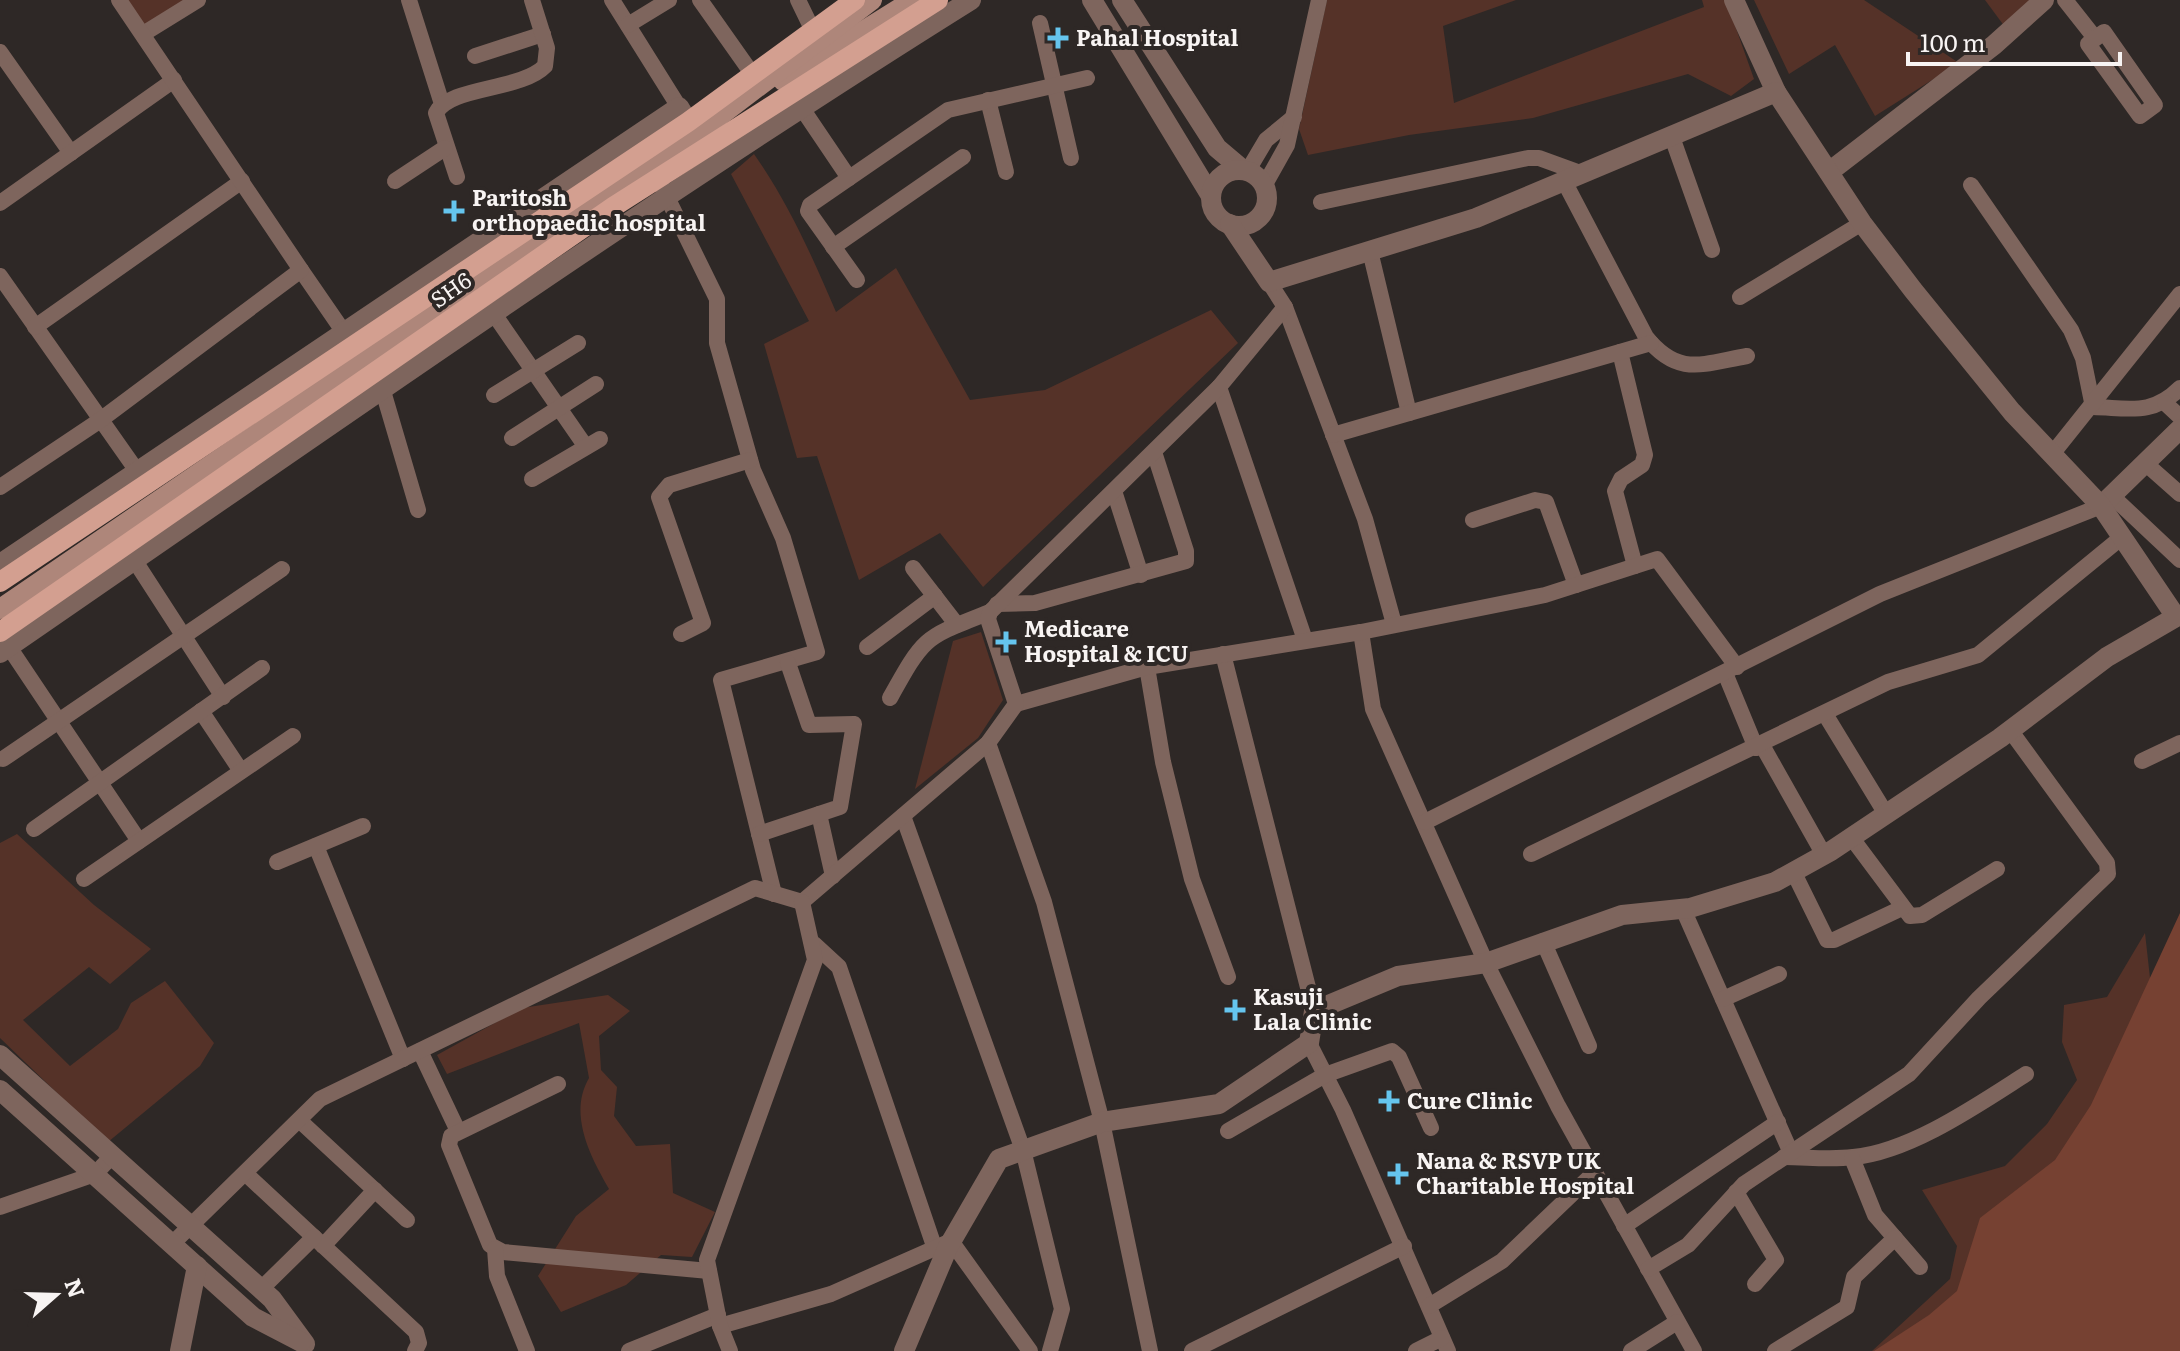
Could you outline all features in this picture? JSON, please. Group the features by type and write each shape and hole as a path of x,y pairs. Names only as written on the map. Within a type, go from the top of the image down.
{"main road":[{"name":"SH6","path":"0,582 141,477 690,119 855,0"},
{"path":"0,609 690,119 872,0"},
{"path":"690,119 913,0"},
{"name":"SH6","path":"3,644 662,187 796,100 938,0"}],"street":[{"path":"119,0 343,331"},
{"path":"143,34 198,0"},
{"path":"409,0 442,104"},
{"path":"457,177 436,113 442,104 534,76 545,66 548,57 532,0"},
{"path":"0,564 141,477 343,331 690,119 612,0"},
{"path":"628,25 669,0"},
{"path":"700,0 753,75"},
{"path":"798,0 813,31"},
{"path":"849,178 796,100 971,0"},
{"path":"1092,0 1211,196 1216,213 1230,224 1285,307 1365,519 1394,624"},
{"path":"1122,0 1217,148 1264,186"},
{"path":"1230,224 1248,225 1263,213 1266,204 1264,186 1287,145 1319,0"},
{"path":"1734,0 1776,92 1862,223 2012,412 2107,501 2180,560"},
{"path":"1829,172 1994,45 2044,0"},
{"path":"2065,0 2095,38"},
{"path":"1040,23 1071,158"},
{"path":"2104,32 2155,105 2140,116 2088,44 2095,38 2104,32"},
{"path":"475,56 543,34"},
{"path":"0,52 71,153"},
{"path":"857,280 808,208 940,114 1087,78"},
{"path":"0,203 174,80"},
{"path":"1269,282 1476,218 1776,92"},
{"path":"988,100 1006,172"},
{"path":"1245,171 1266,140 1294,117"},
{"path":"1672,137 1712,250"},
{"path":"395,181 445,148"},
{"path":"833,247 963,157"},
{"path":"1321,202 1539,158 1574,178 1651,343 1666,358 1678,365 1747,356"},
{"path":"1211,196 1218,180 1234,171 1245,171"},
{"path":"35,327 242,181"},
{"path":"1971,185 2071,330 2083,358 2093,407"},
{"path":"139,841 3,644 135,561 383,391 494,314 662,187 717,299 716,337 750,460 783,538 817,652 788,663 721,680 774,894"},
{"path":"1740,297 1862,223"},
{"path":"1370,251 1409,413"},
{"path":"0,487 99,421 301,270"},
{"path":"0,276 141,477"},
{"path":"2053,453 2093,407 2180,294"},
{"path":"1016,704 988,619 993,608 1219,387 1285,307"},
{"path":"494,314 558,407 593,443 532,479"},
{"path":"494,395 578,343"},
{"path":"1333,435 1651,343"},
{"path":"1620,352 1645,455 1642,465 1621,479 1615,491 1635,566"},
{"path":"512,438 596,384"},
{"path":"1219,387 1305,640"},
{"path":"2093,407 2151,408 2165,403 2180,388"},
{"path":"383,391 418,510"},
{"path":"2165,403 2180,417"},
{"path":"1425,822 1880,594 2107,501 2180,429"},
{"path":"890,698 922,644 993,608 1035,603 1182,564 1187,557 1154,452"},
{"path":"681,634 703,623 659,497 669,485 750,460"},
{"path":"2145,463 2180,494"},
{"path":"1114,491 1141,575"},
{"path":"1473,520 1535,500 1546,502 1576,585"},
{"path":"1314,1011 1398,976 1486,963 1622,915 1683,909 1775,882 1824,855 2010,730 2107,657 2178,618 2122,537 2107,501"},
{"path":"1531,854 1759,747 1888,682 1978,655 2122,537"},
{"path":"802,902 988,743 1016,704 1147,667 1361,632 1545,595 1657,559 1731,670 1759,747 1824,855"},
{"path":"135,561 223,697"},
{"path":"913,568 957,625"},
{"path":"3,759 282,569"},
{"path":"867,647 935,596"},
{"path":"1361,632 1373,709 1486,963 1595,1172 1694,1351"},
{"path":"1223,654 1314,1011 1309,1043 1404,1246 1445,1344 1416,1351"},
{"path":"759,834 840,807 854,724 809,725 788,663"},
{"path":"1147,667 1163,762 1192,879 1228,977"},
{"path":"34,829 262,668"},
{"path":"201,711 241,771"},
{"path":"1825,714 1886,814"},
{"path":"1648,1269 1688,1245 1736,1192 1909,1074 1979,998 2108,874 2107,863 2010,730"},
{"path":"84,879 293,736"},
{"path":"988,743 1044,902 1102,1122 1150,1351"},
{"path":"2142,761 2180,743"},
{"path":"819,814 833,876"},
{"path":"814,944 839,967 943,1245 1024,1350 1052,1347 1062,1309 1023,1150 903,816"},
{"path":"277,862 363,826"},
{"path":"1851,837 1910,916 1922,915 1997,869"},
{"path":"316,846 403,1059"},
{"path":"1793,871 1827,940 1834,940 1902,908"},
{"path":"173,1243 320,1099 755,888 802,902"},
{"path":"730,1351 719,1321 707,1260 815,960 814,944 802,902"},
{"path":"1683,909 1778,1122 1788,1155"},
{"path":"1543,941 1589,1046"},
{"path":"1723,999 1779,974"},
{"path":"904,1351 943,1245 999,1159 1102,1122 1219,1104 1309,1043"},
{"path":"420,1051 458,1131"},
{"path":"1228,1131 1325,1075 1387,1052 1396,1053 1431,1128"},
{"path":"0,1055 261,1289 309,1348"},
{"path":"1788,1155 1852,1158 1906,1140 1966,1111 2026,1074"},
{"path":"527,1351 497,1276 495,1249 486,1239 449,1145 451,1136 458,1131 558,1084"},
{"path":"0,1090 253,1317 309,1348"},
{"path":"299,1120 407,1220"},
{"path":"1624,1226 1778,1122"},
{"path":"0,1207 95,1174 113,1155"},
{"path":"1852,1158 1873,1211 1920,1267"},
{"path":"1429,1306 1502,1261 1595,1172"},
{"path":"245,1173 416,1332 419,1343 415,1351"},
{"path":"261,1289 375,1190"},
{"path":"1736,1192 1776,1260 1755,1284"},
{"path":"1775,1351 1847,1307 1854,1277 1895,1238"},
{"path":"629,1351 719,1321 818,1299 943,1245"},
{"path":"1192,1351 1404,1246"},
{"path":"495,1249 709,1271"},
{"path":"180,1351 197,1266"},
{"path":"1631,1351 1677,1322"}],"shaded area":[{"path":"127,0 190,0 146,29"},
{"path":"1327,0 1516,0 1443,26 1454,103 1704,7 1702,0 1726,0 1754,79 1731,96 1688,74 1533,118 1409,135 1308,155 1299,129"},
{"path":"1754,0 1864,0 1959,63 1875,116 1835,45 1789,74"},
{"path":"1985,0 2032,0 2005,27"},
{"path":"754,154 789,211 836,312 896,268 970,400 1045,390 1211,310 1238,343 983,587 940,533 859,580 817,456 797,458 764,344 809,321 731,174"},
{"path":"981,632 1003,700 978,738 915,789 953,641"},
{"path":"17,834 94,905 151,949 110,984 89,967 23,1020 70,1066 118,1029 131,1003 165,981 214,1043 200,1066 108,1142 0,1038 0,843"},
{"path":"2180,913 2180,1351 1874,1351 1929,1315 1957,1291 1980,1218 2055,1160 2091,1105"},
{"path":"2145,933 2152,996 2097,1111 1941,1351 1872,1351 1950,1279 1957,1246 1922,1190 2005,1166 2047,1124 2077,1080 2062,1042 2064,1005 2107,997"},
{"path":"608,995 630,1011 599,1036 601,1070 617,1087 614,1116 636,1146 670,1144 673,1193 715,1212 692,1257 661,1255 626,1285 561,1312 538,1276 576,1216 609,1189 589,1149 581,1120 583,1092 589,1078 579,1023 447,1074 437,1055 522,1008"}],"place":[{"name":"Pahal Hospital","path":"1058,38"},
{"name":"Paritosh orthopaedic hospital","path":"454,211"},
{"name":"Medicare Hospital & ICU","path":"1006,642"},
{"name":"Kasuji Lala Clinic","path":"1235,1010"},
{"name":"Cure Clinic","path":"1389,1101"},
{"name":"Nana & RSVP UK Charitable Hospital","path":"1398,1174"}]}
